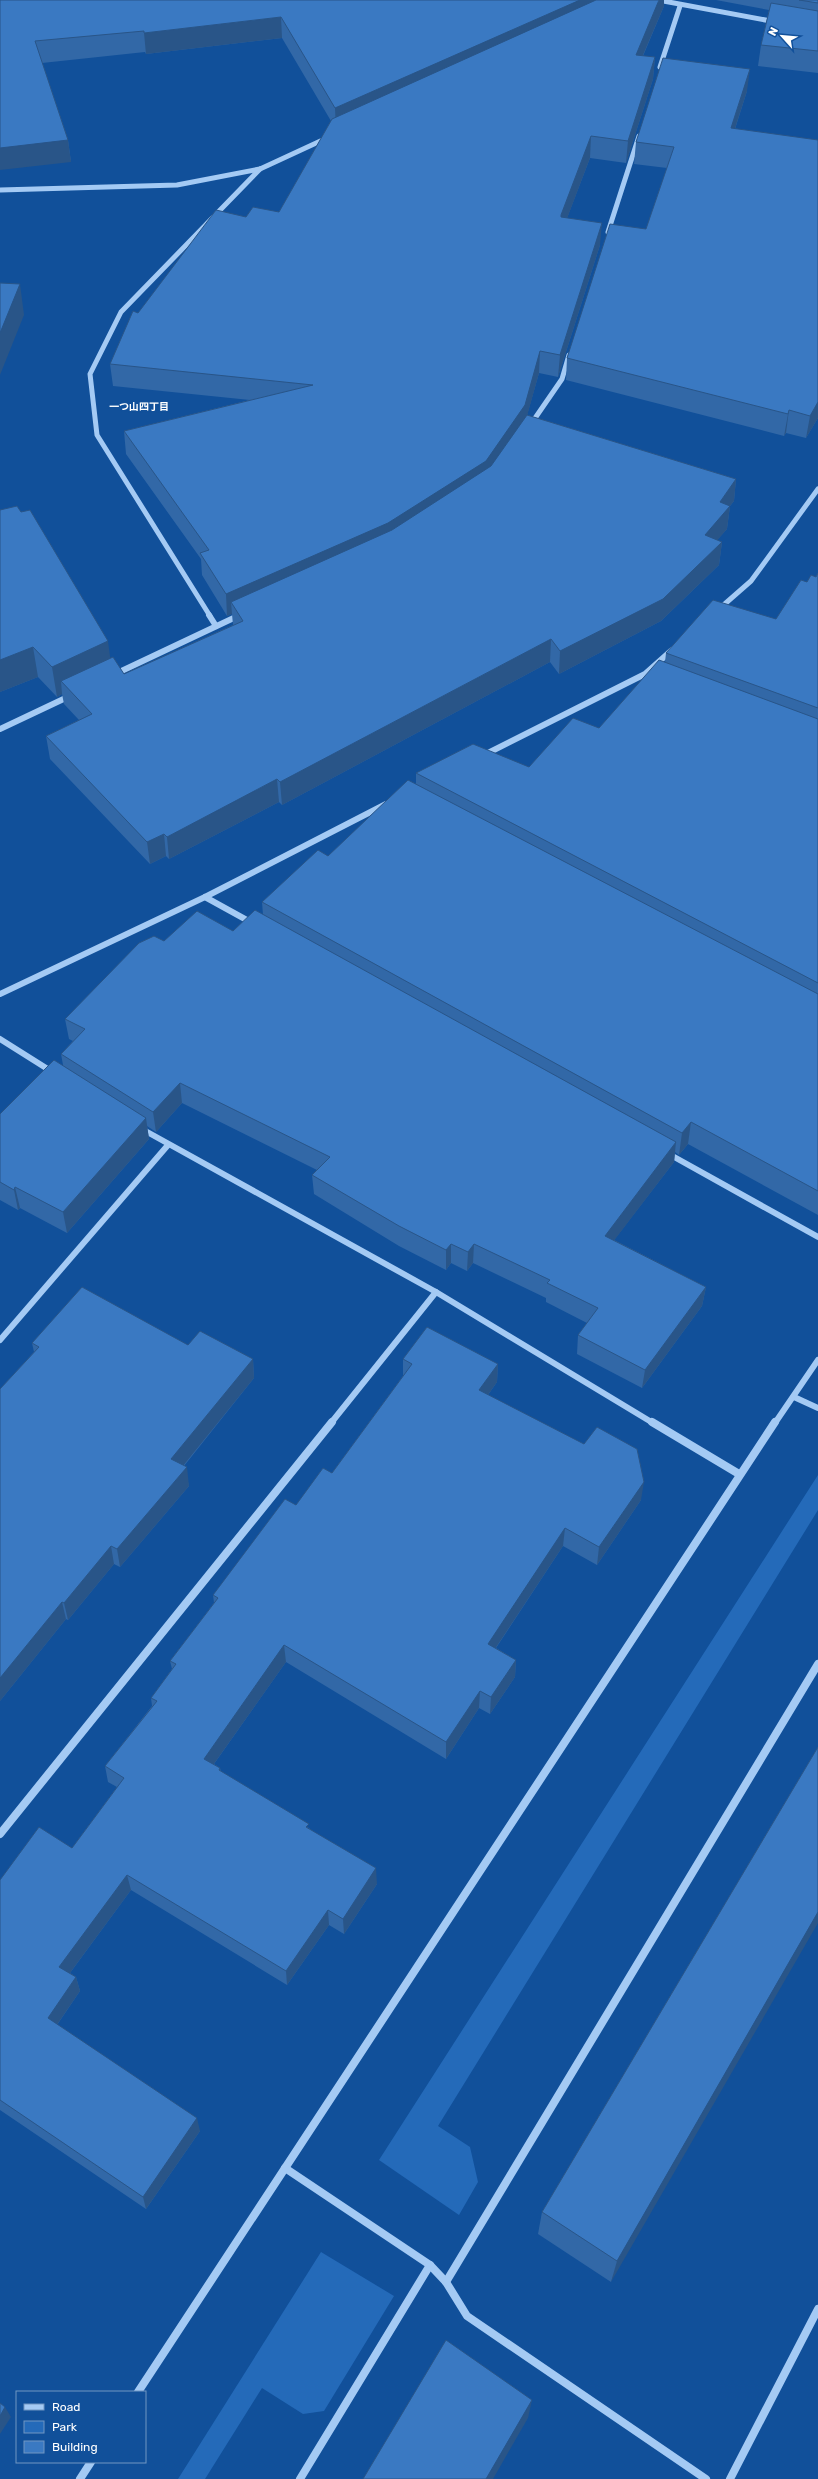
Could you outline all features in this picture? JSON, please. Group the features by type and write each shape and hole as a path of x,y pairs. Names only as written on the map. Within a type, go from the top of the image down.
{"street":[{"path":"658,0 680,6 780,22"},
{"path":"658,74 680,6"},
{"path":"605,242 641,128"},
{"path":"0,190 177,185 260,168 333,136"},
{"path":"216,626 97,435 90,374 121,312 260,168"},
{"path":"527,429 562,379 571,349"},
{"path":"715,612 751,581 818,489"},
{"path":"108,677 245,613"},
{"path":"474,760 645,674 680,643"},
{"path":"645,674 652,677"},
{"path":"0,729 79,691"},
{"path":"0,994 206,897 389,802"},
{"path":"206,897 261,928"},
{"path":"0,1039 61,1077"},
{"path":"135,1124 168,1146 436,1292 740,1474"},
{"path":"0,1340 168,1146"},
{"path":"658,1148 818,1237"},
{"path":"0,1834 436,1292"},
{"path":"139,2391 740,1474 818,1360"},
{"path":"794,1396 818,1408"},
{"path":"446,2282 818,1664"},
{"path":"285,2168 430,2265 446,2282 467,2316 706,2479"},
{"path":"300,2479 430,2265"},
{"path":"730,2479 818,2309"},
{"path":"80,2479 90,2463"}],"green space":[{"path":"818,1475 818,1510 438,2126 470,2147 478,2182 459,2215 379,2160"},
{"path":"321,2252 394,2296 324,2411 303,2414 262,2388 205,2479 178,2479"}],"building":[{"path":"0,0 580,0 335,108 281,17 144,33 144,31 35,41 68,140 0,148"},
{"path":"596,0 659,0 636,55 655,57 628,141 591,136 561,215 561,217 602,223 560,355 540,351 525,405 486,461 388,523 226,594 200,553 209,550 124,431 313,385 110,364 133,311 138,313 216,210 246,217 253,207 279,212 332,119"},
{"path":"799,0 818,0 818,3"},
{"path":"771,3 818,11 818,51 761,45"},
{"path":"663,58 750,69 731,128 818,140 818,402 810,416 789,410 788,414 567,358 610,224 646,229 674,147 636,142"},
{"path":"0,283 20,284 0,333"},
{"path":"527,415 736,479 720,502 730,506 705,535 722,542 663,599 560,651 551,639 280,782 277,779 167,837 164,834 147,842 46,736 92,714 61,681 113,657 124,674 243,621 231,602 392,530 491,466"},
{"path":"17,506 21,512 30,510 108,641 52,667 33,647 0,660 0,510"},
{"path":"818,573 818,708 666,653 713,600 776,619 801,580 807,582 811,575 816,577"},
{"path":"659,660 818,719 818,983 416,773 473,744 529,767 573,718 599,728"},
{"path":"408,780 818,994 818,1191 691,1122 682,1133 262,902 318,850 328,856"},
{"path":"255,910 676,1142 605,1236 706,1287 645,1370 578,1335 598,1308 547,1283 550,1280 474,1244 468,1252 451,1244 446,1250 399,1226 312,1175 330,1157 180,1083 153,1112 61,1054 85,1029 65,1019 139,943 154,936 164,941 197,911 233,931"},
{"path":"54,1060 146,1118 63,1212 15,1187 14,1190 0,1182 0,1114"},
{"path":"82,1287 188,1345 200,1331 253,1359 171,1459 187,1467 117,1549 111,1546 64,1603 62,1602 0,1678 0,1389 39,1347 32,1343"},
{"path":"427,1327 498,1364 479,1390 584,1444 597,1427 637,1449 644,1482 599,1547 565,1528 488,1644 516,1660 491,1697 480,1691 446,1742 284,1645 204,1759 220,1768 219,1770 309,1824 306,1827 376,1868 343,1919 328,1910 286,1971 127,1875 59,1967 76,1977 48,2018 197,2118 143,2197 0,2100 0,1880 39,1827 72,1848 124,1778 105,1766 157,1701 151,1698 176,1664 170,1661 218,1598 213,1595 285,1499 296,1505 323,1468 332,1473 412,1364 403,1359"},
{"path":"818,1747 818,1912 617,2261 542,2212"},
{"path":"446,2340 532,2400 486,2479 363,2479"},
{"path":"0,2403 5,2407 0,2416"}],"district":[{"name":"一つ山四丁目","path":"139,407"}]}
